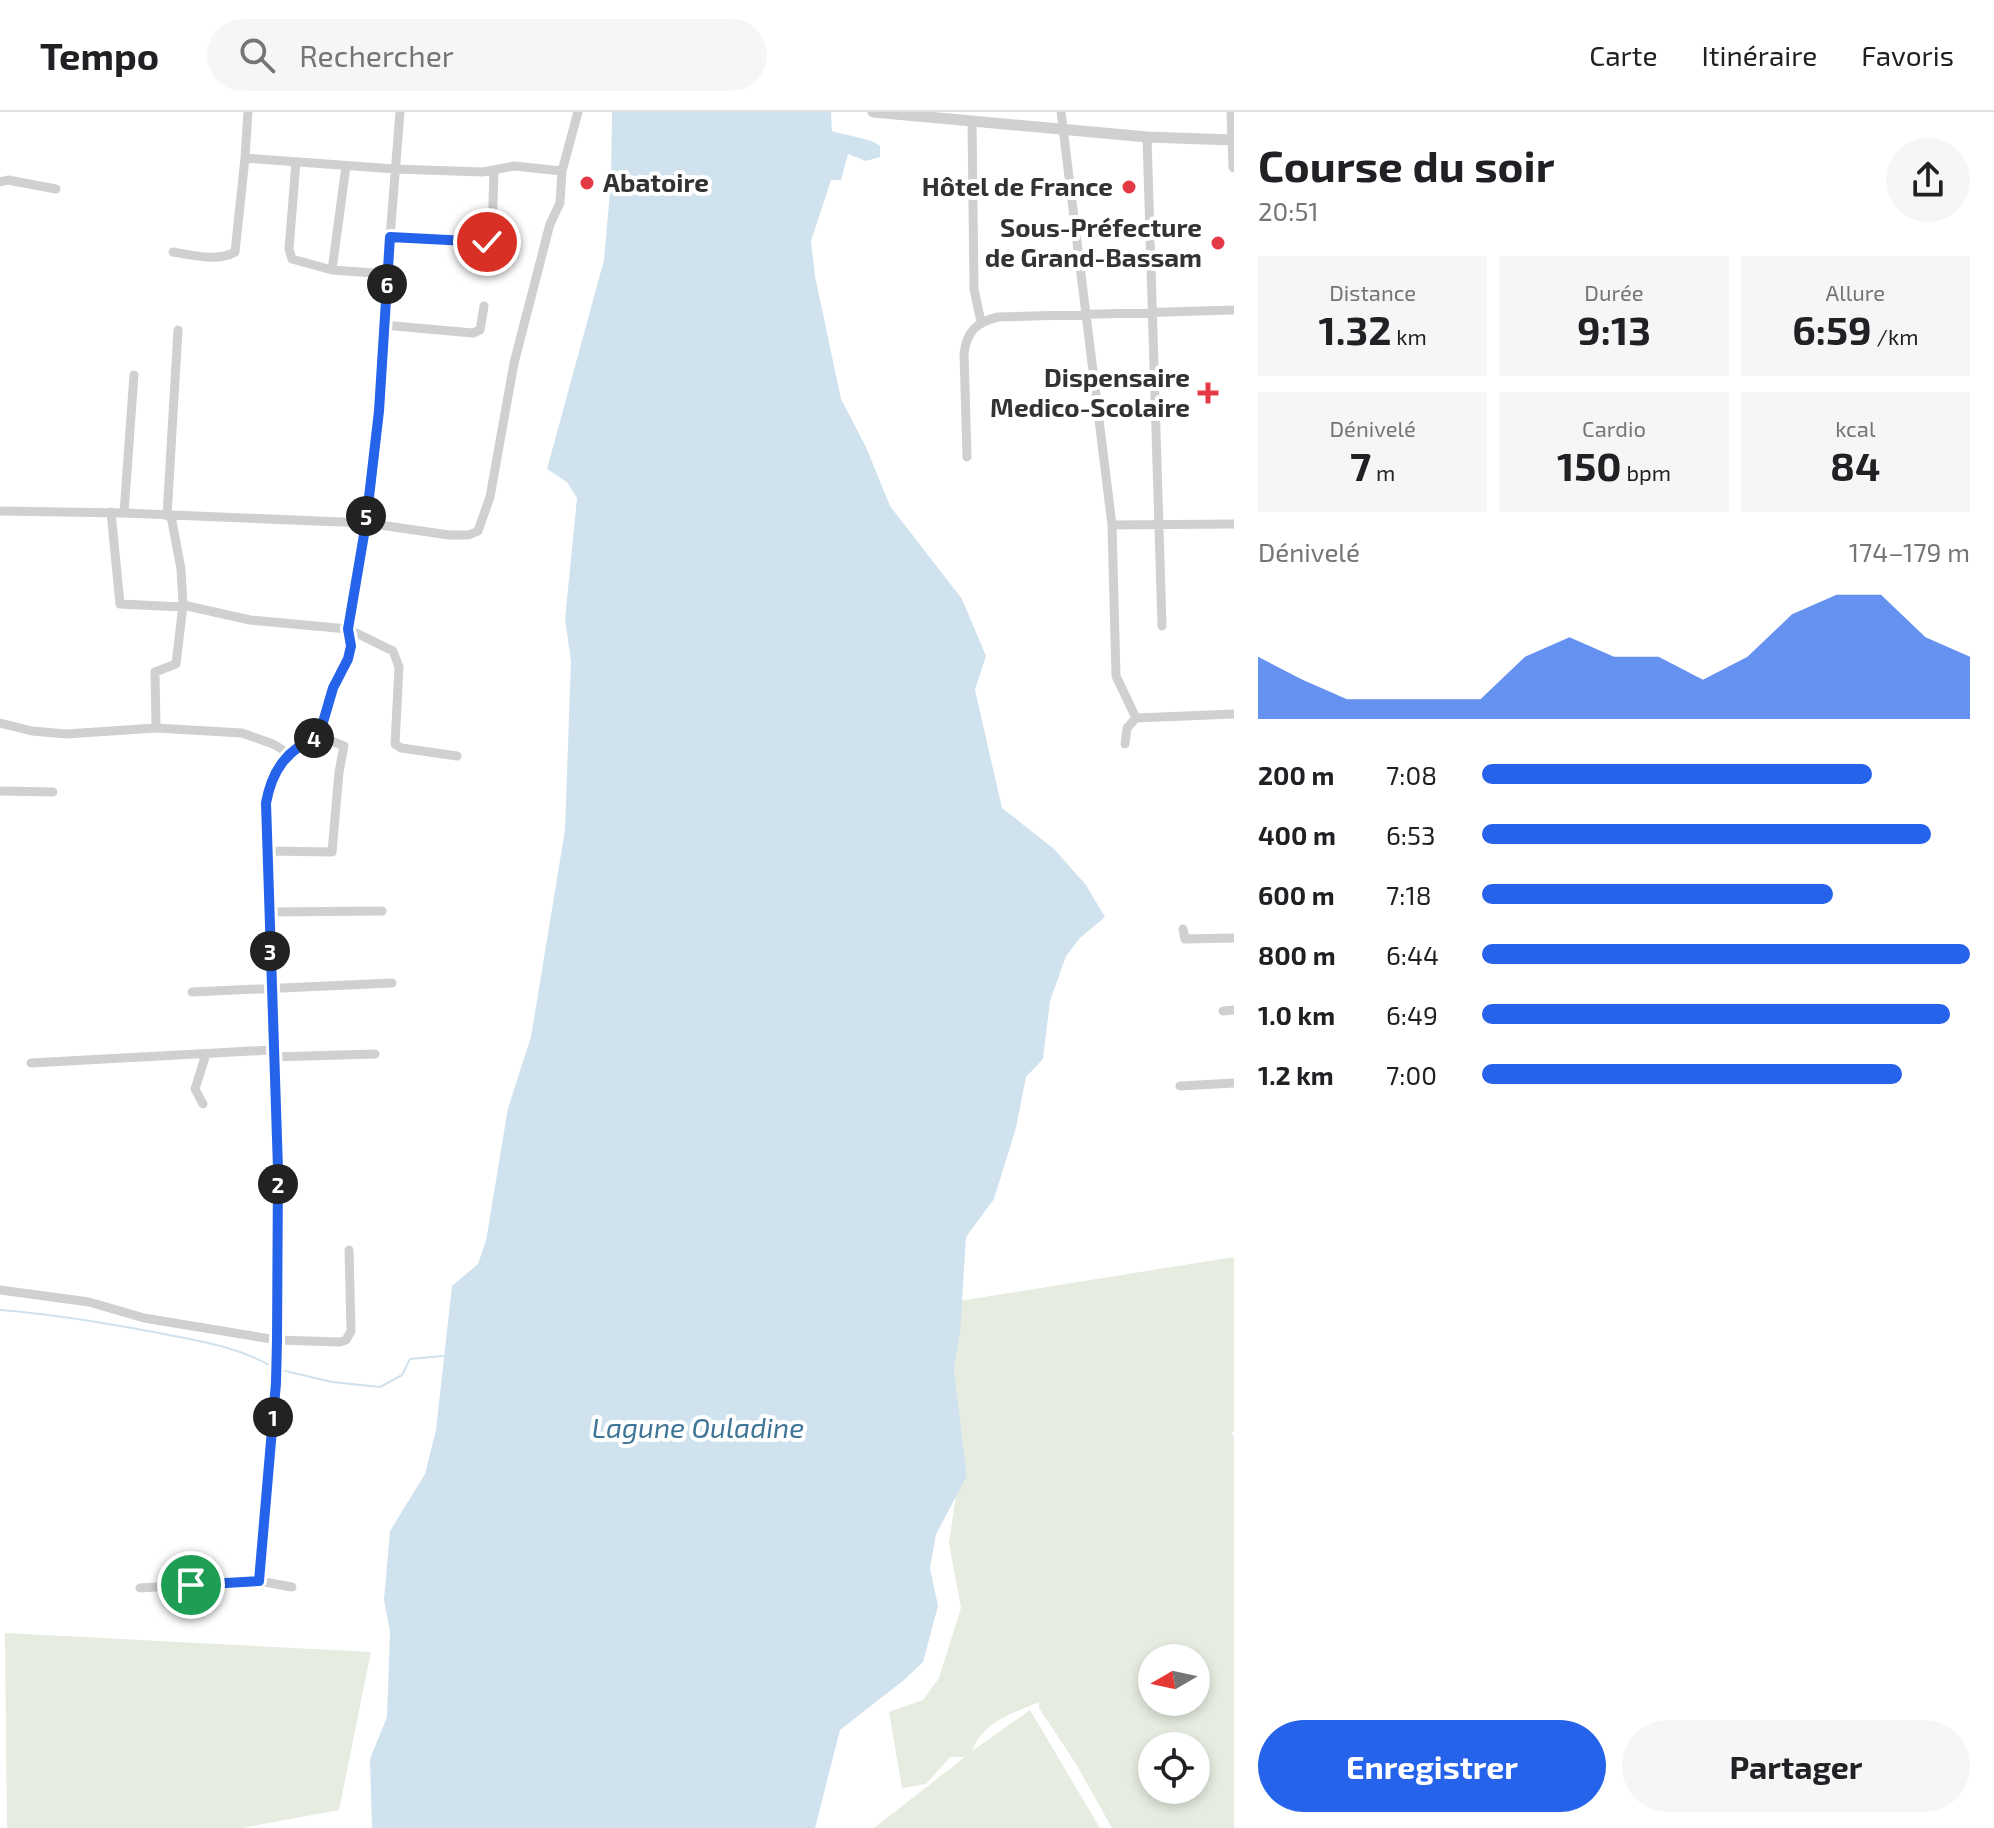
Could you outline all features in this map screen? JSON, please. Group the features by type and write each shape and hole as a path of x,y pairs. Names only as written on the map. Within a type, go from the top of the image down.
{"street":[{"path":"173,252 213,257 235,252 248,112"},
{"path":"259,1581 277,1340 278,1169 270,988 267,797 272,777 288,753 319,736 333,688 351,646 348,629 366,523 379,411 400,112"},
{"path":"0,511 111,512 366,523 449,535 469,535 478,531 490,497 514,363 550,224 560,203 562,171 578,112"},
{"path":"873,112 972,120 994,117 1063,129 1147,137 1233,140"},
{"path":"1061,112 1112,525 1116,676 1136,718"},
{"path":"1232,112 1234,167"},
{"path":"972,120 974,289 981,322"},
{"path":"1147,137 1162,626"},
{"path":"245,158 395,169 494,170 514,166 562,171"},
{"path":"296,162 290,256 297,261 332,270 388,274"},
{"path":"332,270 346,166"},
{"path":"390,237 487,242 492,237 494,170"},
{"path":"0,182 8,180 56,189"},
{"path":"383,325 477,333 484,306"},
{"path":"967,457 964,353 966,339 981,322 998,317 1234,310"},
{"path":"156,728 155,672 176,664 183,606 181,569 169,516 178,330"},
{"path":"124,513 134,375"},
{"path":"111,512 120,604 183,606 250,620 348,629 393,651 398,657 395,744 401,748 457,756"},
{"path":"1112,525 1234,524"},
{"path":"1125,744 1127,728 1136,718 1234,714"},
{"path":"0,723 32,731 66,734 156,728 242,733 288,753"},
{"path":"269,851 332,852 344,746 319,736"},
{"path":"0,791 53,792"},
{"path":"270,912 382,911"},
{"path":"1183,929 1185,939 1234,938"},
{"path":"192,992 392,983"},
{"path":"1223,1011 1234,1010"},
{"path":"203,1104 195,1089 206,1054"},
{"path":"31,1063 206,1054 375,1054"},
{"path":"1180,1086 1234,1083"},
{"path":"0,1290 99,1303 144,1318 277,1340 346,1340 353,1312 349,1250"},
{"path":"140,1588 259,1581 292,1587"}],"shaded area":[{"path":"1234,1257 1234,1430 1231,1435 1234,1435 1234,1828 1112,1828 1076,1764 1039,1708 1039,1702 991,1726 972,1751 1030,1710 1100,1828 874,1828 965,1757 950,1757 926,1784 902,1788 889,1712 923,1700 939,1678 961,1608 949,1543 956,1495 967,1476 954,1369 960,1334 953,1302"},
{"path":"5,1633 371,1652 339,1810 242,1828 7,1828"}],"water":[{"name":"Lagune Ouladine","path":"612,112 831,112 832,131 880,146 880,157 866,161 848,154 841,180 831,180 811,241 815,276 841,399 866,447 890,506 962,599 986,656 975,690 1002,808 1054,849 1086,885 1105,917 1080,938 1066,956 1050,1001 1043,1059 1026,1077 1016,1128 994,1199 966,1237 960,1334 954,1369 967,1476 936,1534 930,1568 938,1606 923,1662 840,1730 815,1828 372,1828 370,1759 387,1717 390,1632 384,1600 390,1531 425,1474 436,1430 452,1286 478,1264 486,1241 508,1108 531,1037 565,830 571,661 565,619 577,498 567,482 547,469 604,260 611,180"}],"waterway":[{"path":"0,1310 80,1319 188,1339 230,1349 271,1366"},
{"path":"281,1370 332,1382 380,1387 402,1375 410,1359 443,1356"}],"place":[{"name":"Abatoire","path":"587,183"},
{"name":"Hôtel de France","path":"1129,187"},
{"name":"Sous-Préfecture de Grand-Bassam","path":"1218,243"},
{"name":"Dispensaire Medico-Scolaire","path":"1208,393"}],"route":[{"path":"191,1585 259,1581 277,1340 278,1169 266,803 272,777 279,764 288,753 319,736 333,688 351,646 348,629 366,523 379,411 390,237 487,242"}]}
